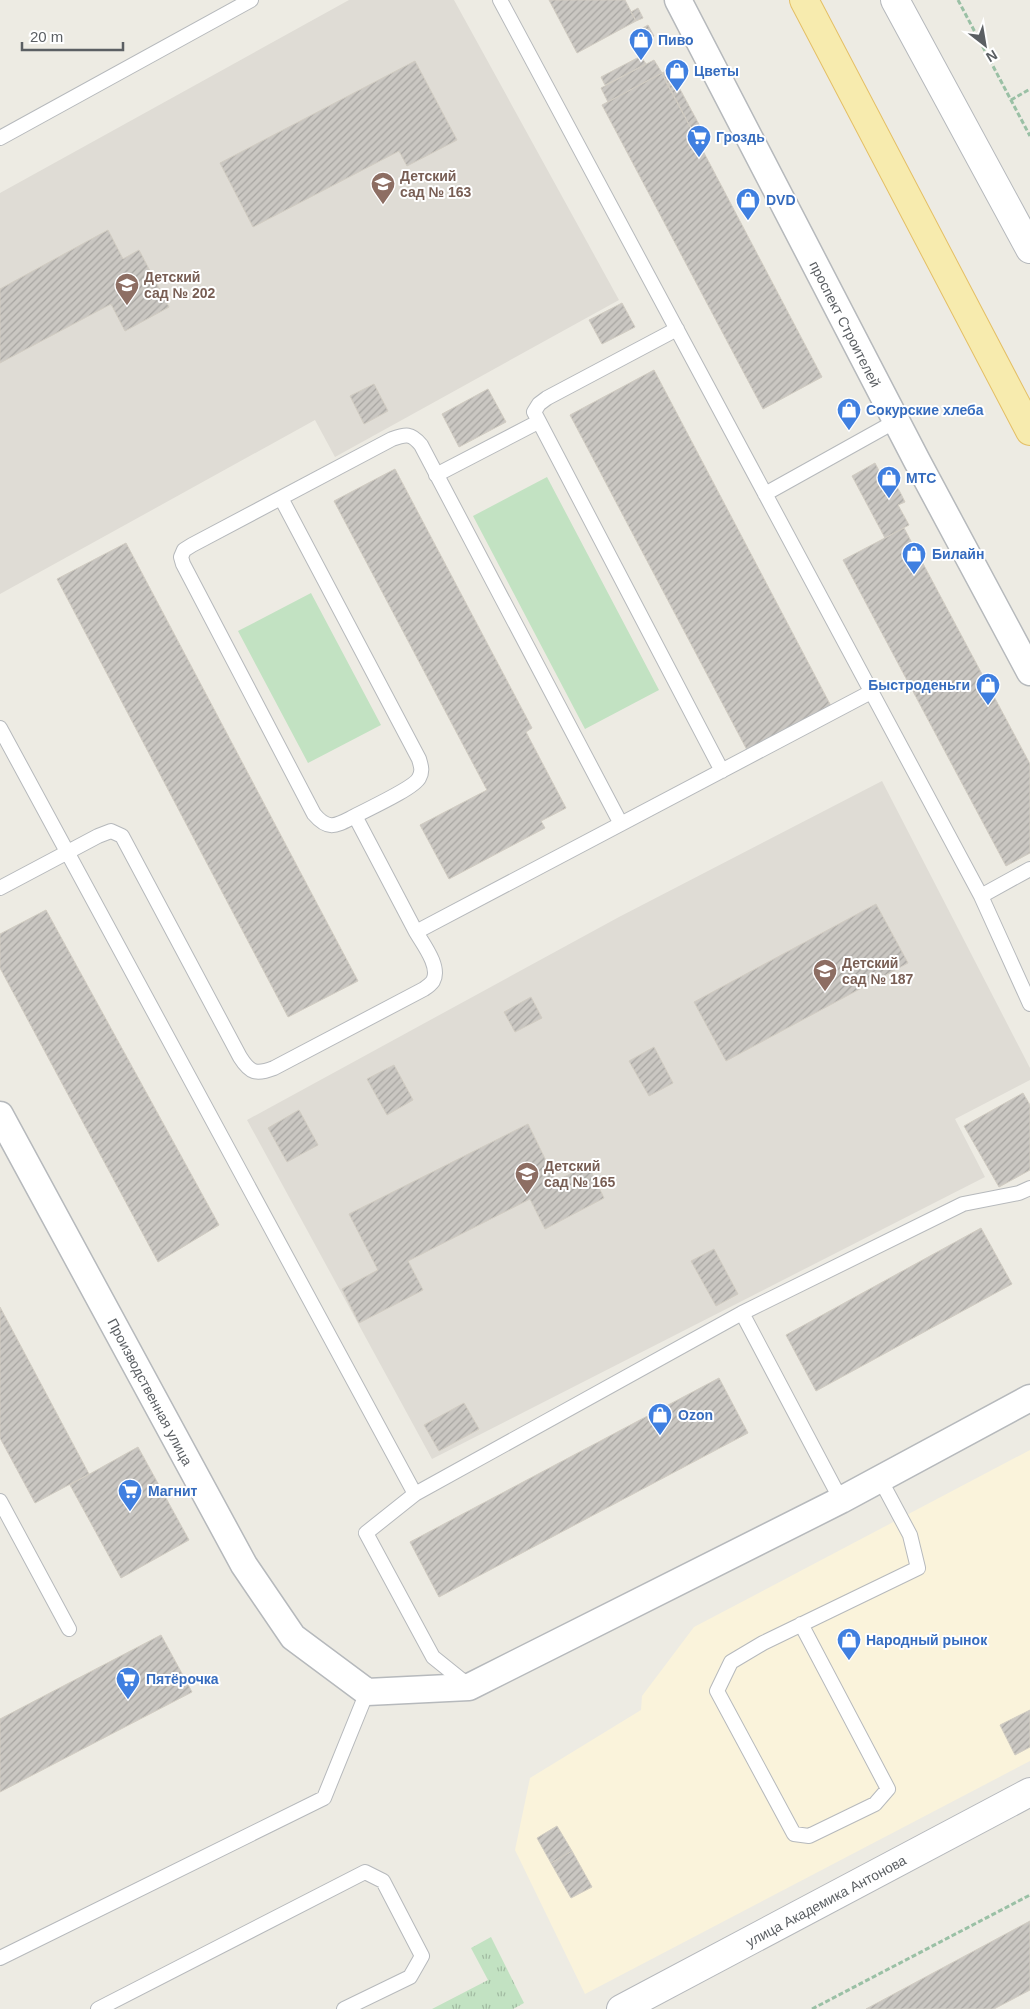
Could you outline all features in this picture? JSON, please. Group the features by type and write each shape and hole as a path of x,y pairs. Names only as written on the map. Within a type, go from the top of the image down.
{"main road":[{"path":"804,0 1030,431"},
{"path":"895,0 1030,249"},
{"name":"улица Академика Антонова","path":"635,2006 1030,1792"}],"street":[{"name":"проспект Строителей","path":"678,0 896,421 1030,672"},
{"name":"Производственная улица","path":"0,1115 244,1565 293,1637 367,1692"},
{"path":"367,1692 469,1687 841,1500 1030,1398"}],"lane":[{"path":"0,138 251,0"},
{"path":"500,0 981,896 1030,1004"},
{"path":"677,329 547,398 538,404 534,412 722,771"},
{"path":"765,494 896,421"},
{"path":"436,475 538,422"},
{"path":"281,498 419,759 422,769 418,779 408,788 332,826 322,823 314,814 181,557 184,550 192,544 392,439 405,434 415,438 421,445 621,824"},
{"path":"416,932 871,692"},
{"path":"0,728 415,1494"},
{"path":"0,888 111,831 122,836 240,1057 248,1069 261,1073 274,1068 424,989 433,982 436,973 434,965 355,816"},
{"path":"981,896 1030,870"},
{"path":"469,1687 434,1657 366,1533 415,1494 742,1313 963,1204 1020,1193 1030,1188"},
{"path":"742,1313 841,1500"},
{"path":"801,1624 888,1789 875,1804 809,1836 794,1834 717,1691 731,1662 763,1643 801,1624 918,1568 910,1535 880,1479"},
{"path":"0,1501 69,1629"},
{"path":"0,1958 324,1798 367,1692"},
{"path":"98,2009 365,1872 383,1881 422,1956 410,1977 344,2009"}],"path":[{"path":"958,0 1030,136"},
{"path":"1011,100 1030,90"},
{"path":"812,2009 1030,1895"}],"shaded area":[{"path":"349,0 454,0 619,300 335,457 315,420 0,594 0,193"},
{"path":"882,781 1030,1068 1030,1080 955,1119 985,1177 432,1459 247,1120 619,917"},
{"name":"Народный рынок","path":"1030,1450 1030,1761 585,1994 515,1850 530,1778 641,1710 642,1696 694,1627"}],"green space":[{"path":"547,477 659,690 585,729 473,516"},
{"path":"311,593 381,725 308,763 238,631"},
{"path":"491,1937 524,2003 513,2009 432,2009 488,1980 471,1948"}],"building":[{"path":"549,0 625,0 636,21 577,53"},
{"path":"638,8 643,18 636,21 631,12"},
{"path":"648,25 654,36 646,40 641,29"},
{"path":"641,56 646,64 605,85 601,77"},
{"path":"654,60 662,73 608,102 601,88"},
{"path":"415,61 457,140 407,166 399,151 253,227 220,163"},
{"path":"670,69 675,80 667,84 662,73"},
{"path":"662,73 822,377 763,409 602,105"},
{"path":"675,80 708,141 700,145 667,84"},
{"path":"108,230 123,259 139,250 169,307 125,331 111,304 0,363 0,289"},
{"path":"622,303 635,327 602,344 589,320"},
{"path":"654,370 831,706 747,750 570,415"},
{"path":"374,384 388,411 364,424 350,396"},
{"path":"488,389 506,422 459,447 442,414"},
{"path":"875,463 888,488 895,484 900,492 905,502 898,505 909,525 885,538 852,476"},
{"path":"395,469 532,728 526,732 566,808 541,821 545,828 449,879 420,825 487,790 334,501"},
{"path":"904,528 1030,764 1030,853 1006,866 843,560"},
{"path":"126,543 358,981 288,1017 57,579"},
{"path":"876,904 908,963 726,1061 694,1002"},
{"path":"46,910 219,1225 158,1262 0,968 0,934"},
{"path":"531,997 542,1018 515,1032 504,1012"},
{"path":"654,1047 673,1083 649,1096 629,1061"},
{"path":"394,1065 413,1100 387,1115 367,1079"},
{"path":"1023,1093 1030,1105 1030,1170 999,1187 964,1126"},
{"path":"299,1110 318,1145 287,1162 268,1128"},
{"path":"528,1124 556,1181 588,1165 604,1198 545,1229 530,1199 408,1261 423,1290 359,1323 342,1289 378,1270 349,1214"},
{"path":"981,1228 1012,1284 816,1391 786,1335"},
{"path":"714,1249 738,1294 716,1306 691,1261"},
{"path":"0,1307 89,1474 35,1503 0,1438"},
{"path":"719,1378 748,1433 439,1597 410,1542"},
{"path":"464,1403 479,1429 439,1451 424,1425"},
{"name":"Магнит","path":"138,1447 189,1540 121,1578 70,1485"},
{"path":"161,1635 192,1692 0,1792 0,1719"},
{"path":"1030,1710 1030,1747 1015,1755 1000,1725"},
{"path":"557,1826 572,1851 551,1863 537,1838"},
{"path":"572,1851 592,1887 571,1898 551,1863"},
{"path":"1030,1921 1030,1990 994,2009 866,2009"}],"place":[{"name":"Пиво","path":"641,61"},
{"name":"Цветы","path":"677,92"},
{"name":"Гроздь","path":"699,158"},
{"name":"Детский сад № 163","path":"383,205"},
{"name":"DVD","path":"748,221"},
{"name":"Детский сад № 202","path":"127,306"},
{"name":"Сокурские хлеба","path":"849,431"},
{"name":"МТС","path":"889,499"},
{"name":"Билайн","path":"914,575"},
{"name":"Быстроденьги","path":"988,706"},
{"name":"Детский сад № 187","path":"825,992"},
{"name":"Детский сад № 165","path":"527,1195"},
{"name":"Ozon","path":"660,1436"},
{"name":"Магнит","path":"130,1512"},
{"name":"Народный рынок","path":"849,1661"},
{"name":"Пятёрочка","path":"128,1700"}]}
